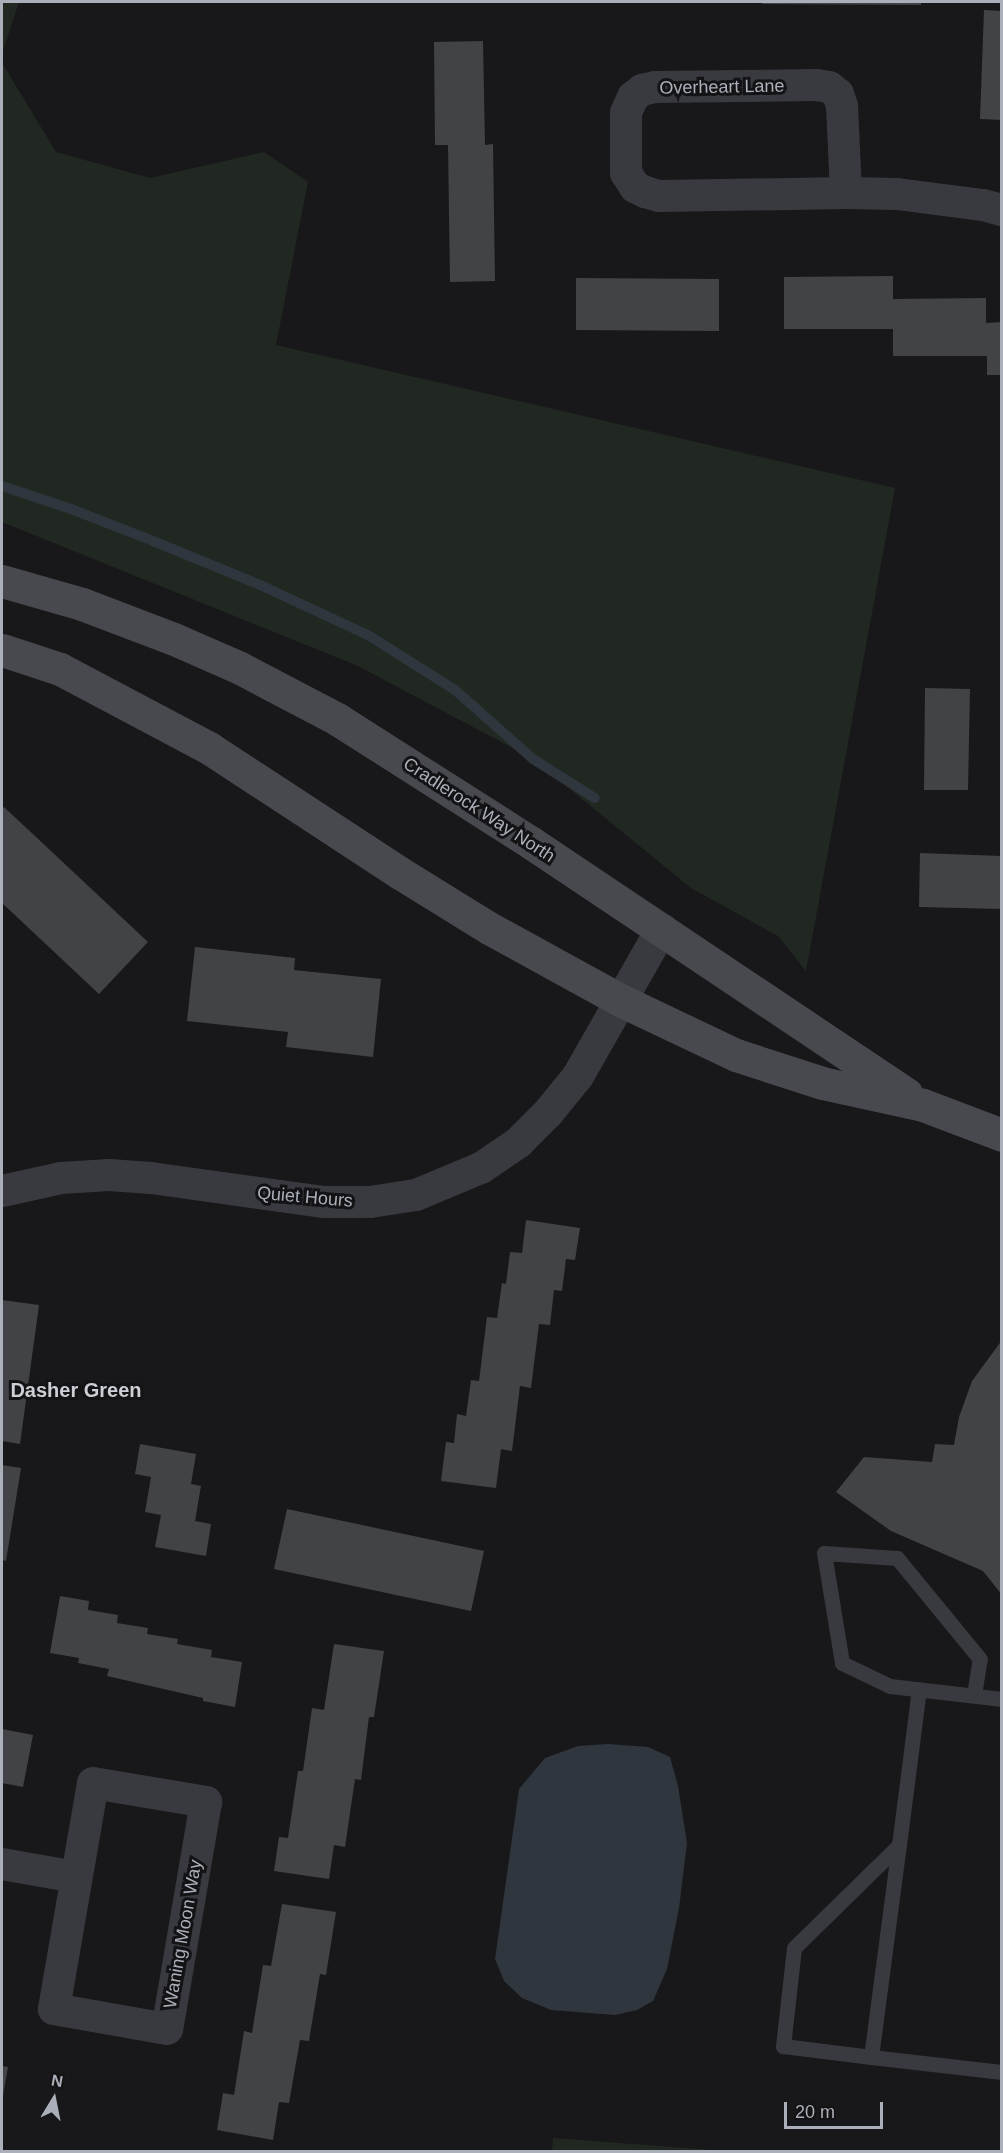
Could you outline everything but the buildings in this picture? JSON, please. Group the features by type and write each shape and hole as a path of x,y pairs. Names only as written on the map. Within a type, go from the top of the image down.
{"street":[{"name":"Overheart Lane","path":"846,192 842,106 838,94 829,87 655,87 642,90 633,97 626,113 626,173 635,187 659,196 846,192 936,198 1002,210"},
{"name":"Cradlerock Way North","path":"2,581 82,604 174,639 240,668 337,719 662,929 923,1105"},
{"name":"Cradlerock Way North","path":"2,650 60,669 209,748 440,897 620,1000 736,1055 822,1083 923,1105 1002,1136"},
{"name":"Quiet Hours","path":"2,1191 61,1178 109,1175 151,1178 324,1202 370,1202 416,1195 482,1168 518,1143 548,1113 578,1076 662,929"},
{"name":"Waning Moon Way","path":"93,1783 206,1802 167,2029 54,2009 76,1877 93,1783"},
{"path":"2,1864 76,1877"}],"lane":[{"path":"974,1695 980,1659 897,1558 824,1553 842,1664 890,1686 1002,1699"},
{"path":"871,2056 919,1689"},
{"path":"899,1845 794,1948 783,2046 1002,2072"}],"shaded area":[{"path":"2,2 19,2 2,54"},
{"path":"2,63 56,152 150,178 264,152 308,182 276,345 895,488 806,971 778,936 691,888 533,759 358,666 2,522"},
{"path":"608,1744 648,1747 670,1757 678,1786 687,1843 679,1908 667,1969 653,2001 637,2010 615,2015 551,2010 522,1998 504,1981 495,1959 519,1789 545,1758 578,1746"},
{"path":"553,2138 725,2151 552,2151"}],"waterway":[{"path":"2,486 71,509 153,541 258,584 368,635 455,690 533,759 595,798"}],"district":[{"name":"Dasher Green","path":"76,1390"}]}
